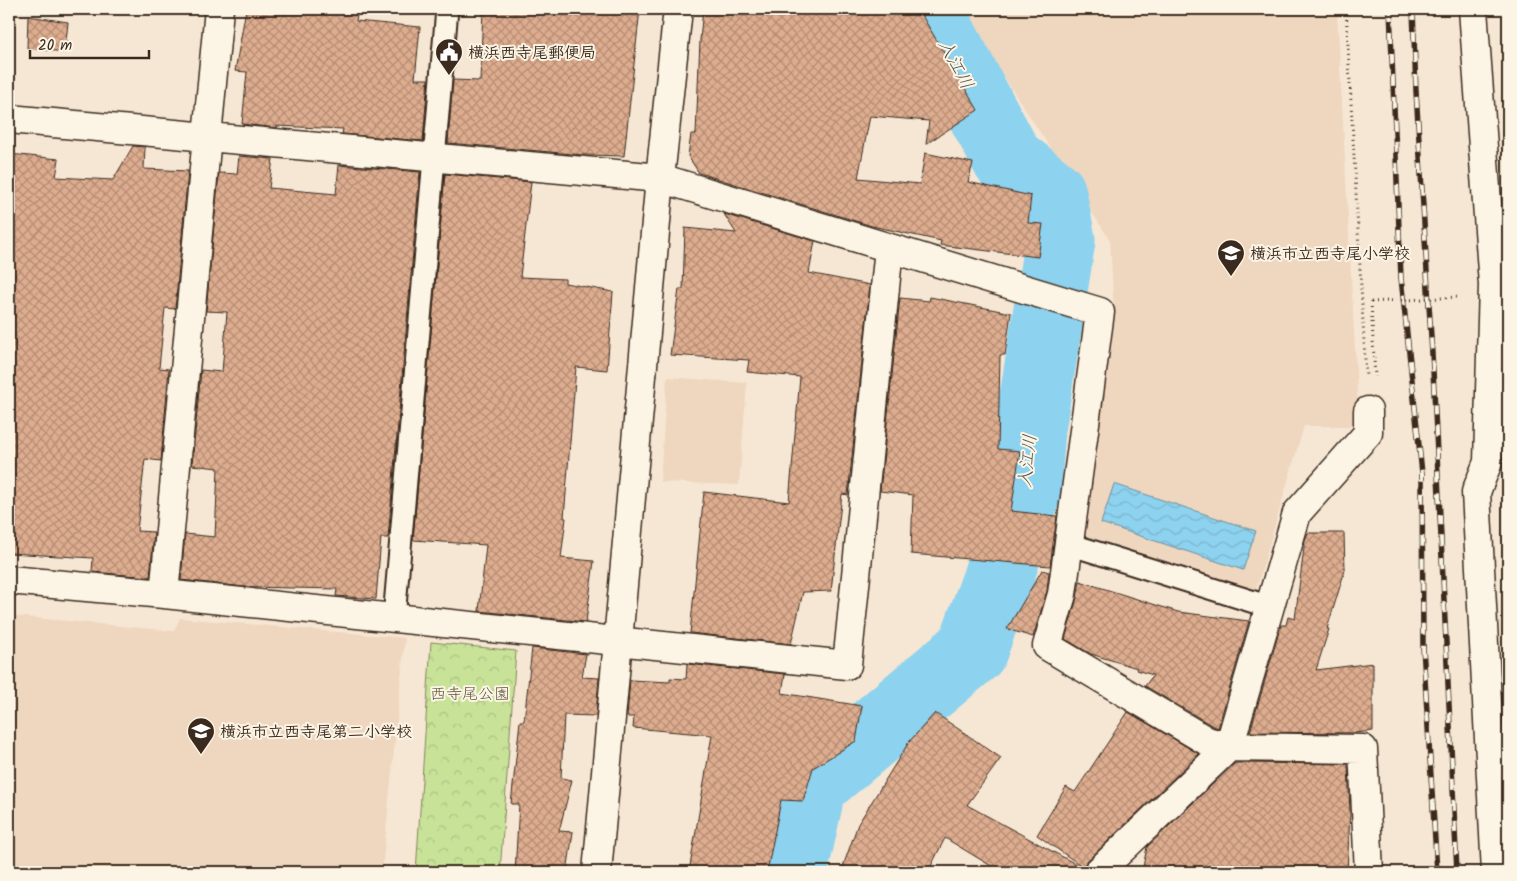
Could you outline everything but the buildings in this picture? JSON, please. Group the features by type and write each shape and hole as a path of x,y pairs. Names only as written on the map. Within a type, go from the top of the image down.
{"street":[{"path":"164,594 220,9"},
{"path":"597,872 660,178 678,9"},
{"path":"1473,9 1500,286 1498,464 1476,492 1496,872"},
{"path":"9,119 660,178 1100,312 1062,594 1047,646 1207,741 1229,748 1363,749 1369,872"},
{"path":"9,580 164,594 847,665 889,248"},
{"path":"1098,872 1229,748 1298,513 1368,433 1368,411"}],"lane":[{"path":"394,618 447,9"},
{"path":"1069,544 1270,607"}],"path":[{"path":"1346,9 1368,411"},
{"path":"1375,378 1371,302 1458,297"}],"shaded area":[{"name":"横浜市立西寺尾小学校","path":"960,9 1337,9 1359,426 1304,426 1256,590 1079,538 1114,314 1110,240"},
{"path":"667,377 747,383 739,485 660,482"},
{"name":"横浜市立西寺尾第二小学校","path":"14,616 174,631 180,618 405,638 382,872 9,872 9,620"}],"green space":[{"name":"西寺尾公園","path":"431,642 516,651 500,872 416,872"}],"water":[{"path":"1114,484 1256,531 1243,570 1101,523"}],"waterway":[{"name":"入江川","path":"792,872 811,785 972,650 1025,494 1030,429 1060,240 1051,194 1008,160 927,9"}],"railway":[{"path":"1390,9 1401,278 1422,473 1423,647 1437,872"},
{"path":"1413,9 1416,91 1433,370 1457,872"}],"place":[{"name":"横浜西寺尾郵便局","path":"449,76"},
{"name":"横浜市立西寺尾小学校","path":"1231,277"},
{"name":"横浜市立西寺尾第二小学校","path":"201,755"}]}
